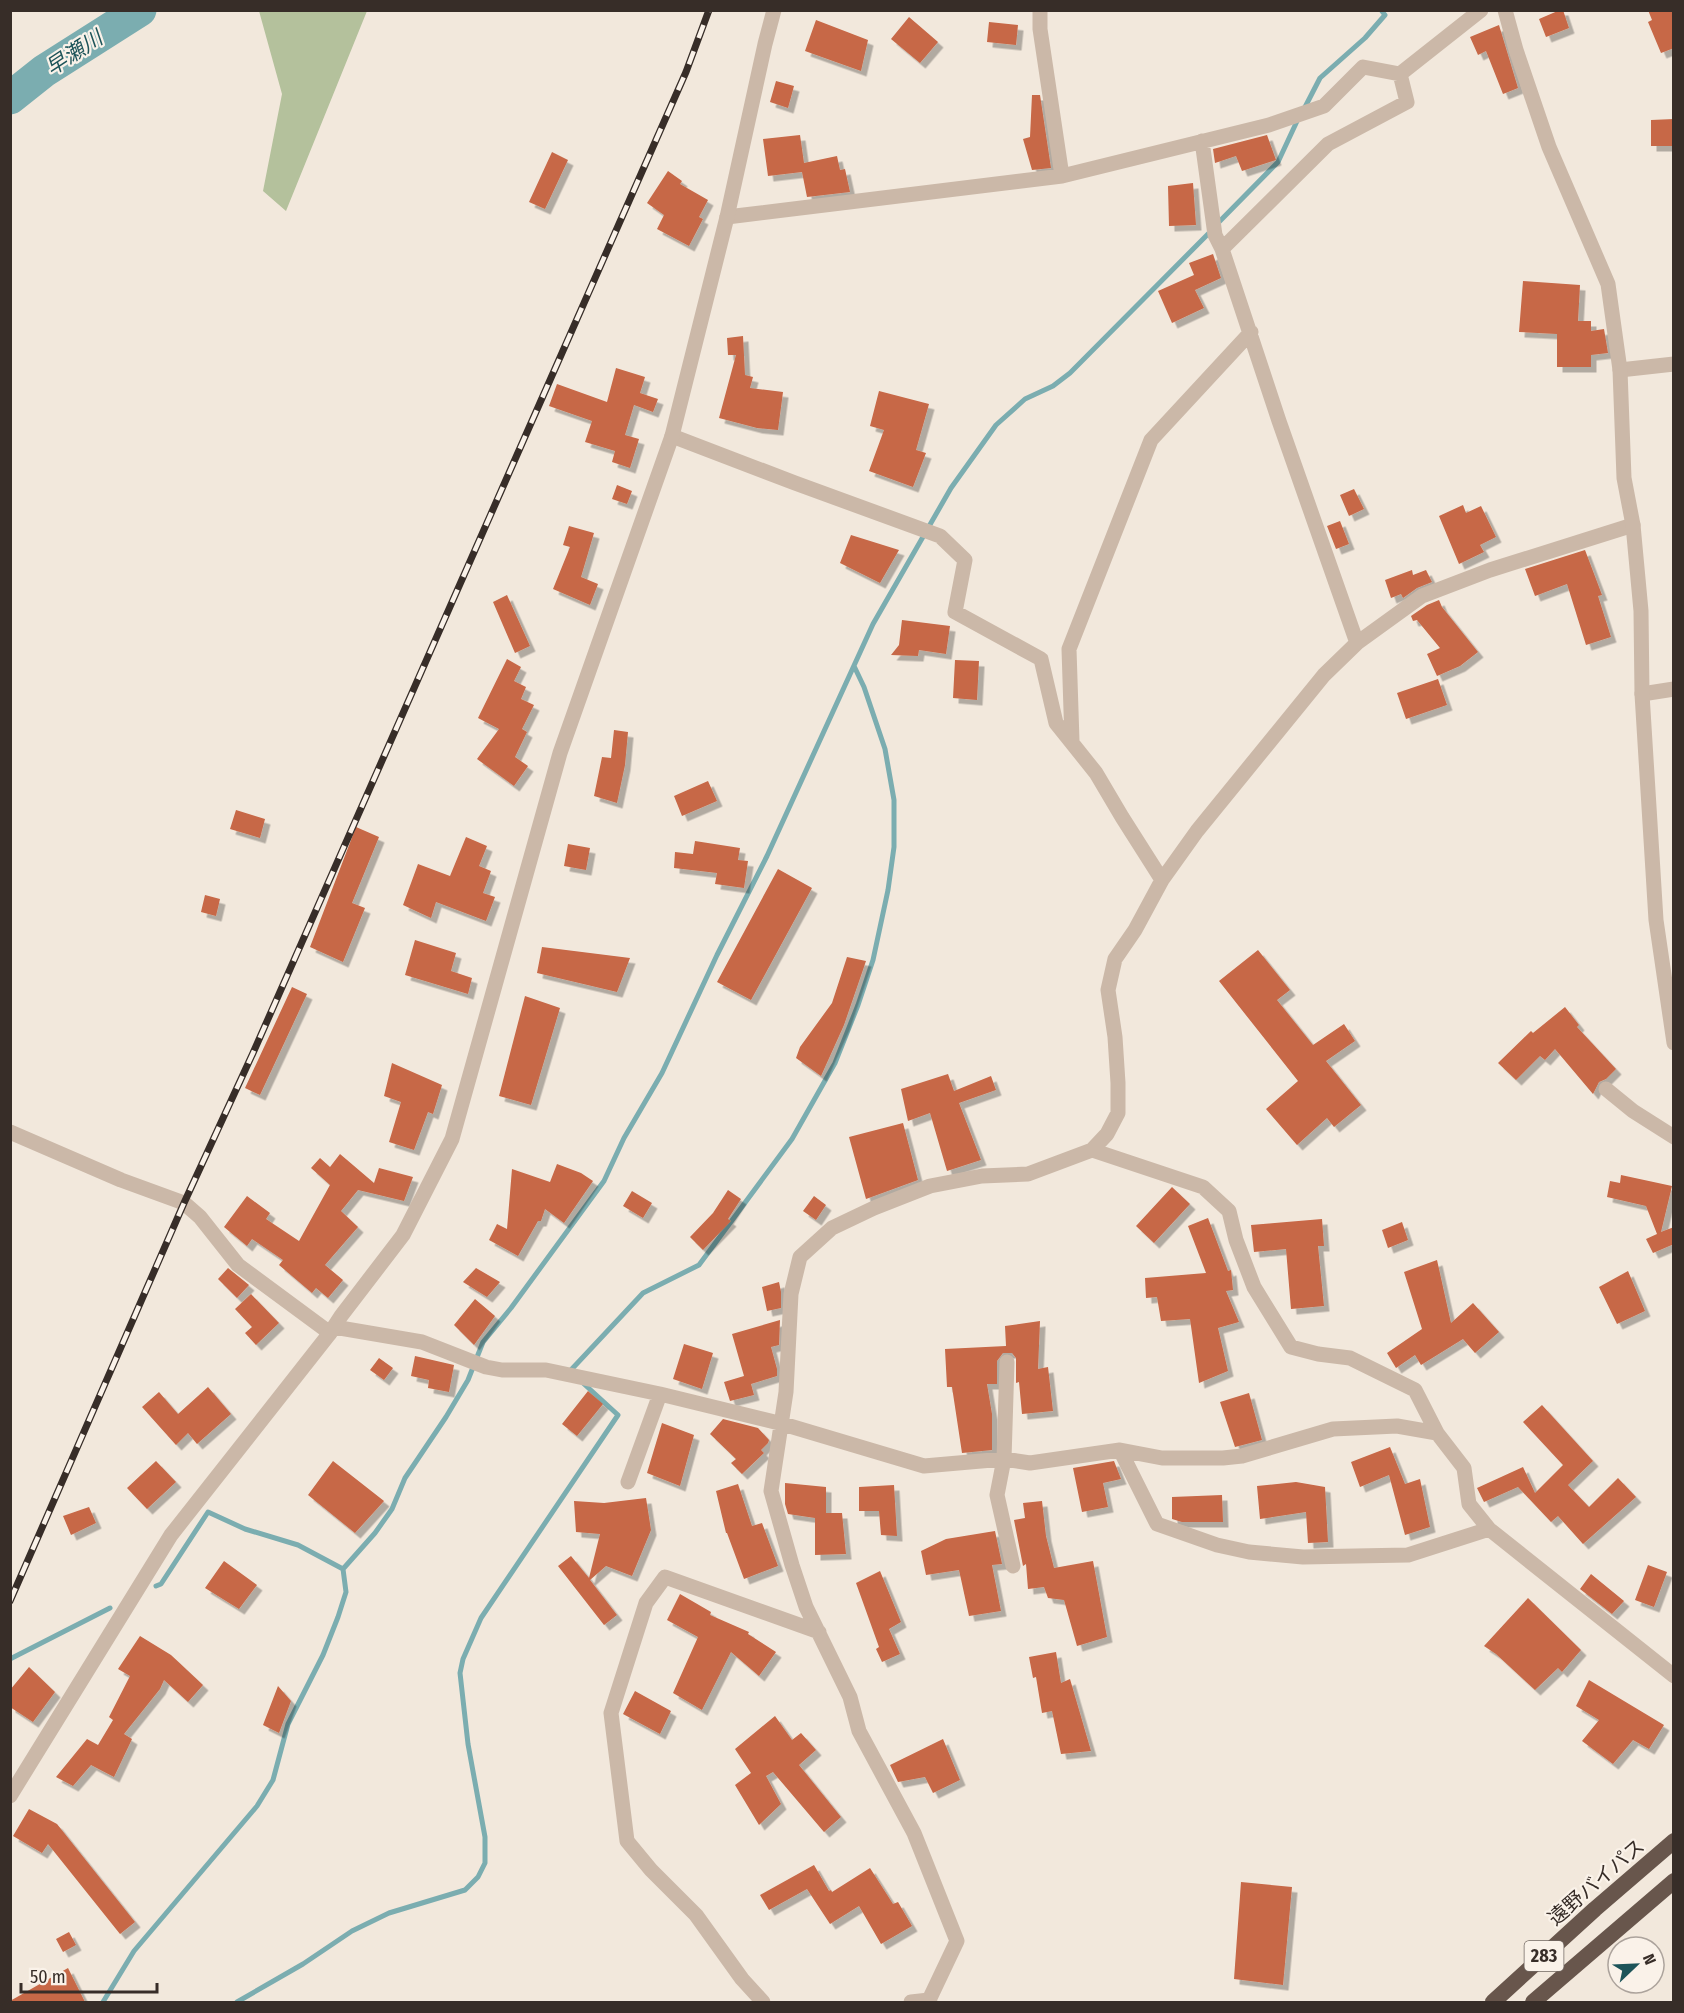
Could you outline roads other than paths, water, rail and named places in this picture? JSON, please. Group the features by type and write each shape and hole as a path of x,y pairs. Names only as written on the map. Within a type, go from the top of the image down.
{"highway":[{"name":"遠野バイパス","path":"1493,2002 1674,1841"},
{"name":"283","path":"1533,2002 1674,1881"}],"street":[{"path":"10,1796 171,1535 332,1330 403,1234 452,1139 560,753 672,436 727,217 774,10"},
{"path":"1040,10 1040,28 1062,176"},
{"path":"727,217 1062,176 1282,120 1324,106 1363,67 1400,74 1481,10"},
{"path":"1505,10 1549,147 1608,284 1620,370 1624,478 1633,525 1641,611 1642,694 1656,920 1674,1043"},
{"path":"1218,242 1328,144 1407,102 1400,74"},
{"path":"1202,141 1218,242 1357,643"},
{"path":"1072,741 1069,649 1152,440 1251,332"},
{"path":"1620,370 1674,364"},
{"path":"672,436 938,535 965,560 955,612 1041,659 1056,723 1096,773 1162,880"},
{"path":"911,2002 929,2001 957,1941 914,1833 859,1731 850,1697 807,1607 795,1575 771,1491 783,1424 791,1294 800,1257 832,1228 874,1208 930,1186 982,1176 1028,1174 1092,1150 1107,1134 1118,1113 1115,1037 1108,990 1114,960 1135,930 1162,880 1197,831 1324,675 1357,643 1422,596 1490,570 1633,525"},
{"path":"1642,694 1674,689"},
{"path":"1606,1089 1633,1111 1674,1137"},
{"path":"10,1132 121,1180 184,1203 200,1217 238,1265 332,1330 422,1342 502,1370 546,1370 660,1394 783,1424 924,1466 1005,1460 1030,1463 1120,1450 1162,1458 1223,1458 1242,1456 1333,1429 1397,1426 1437,1433"},
{"path":"1092,1150 1203,1187 1229,1211 1236,1240 1254,1287 1291,1347 1318,1354 1350,1358 1415,1390 1437,1433 1464,1468 1469,1504 1489,1529 1674,1676"},
{"path":"1007,1362 1005,1460 997,1495 1013,1566"},
{"path":"628,1482 660,1394"},
{"path":"1120,1450 1157,1524 1217,1545 1249,1552 1302,1557 1408,1555 1489,1529"},
{"path":"763,2002 742,1979 696,1915 651,1870 627,1841 611,1713 646,1604 665,1577 819,1632"}],"waterway":[{"name":"早瀬川","path":"10,98 44,71 140,10"},
{"path":"1303,111 1320,78 1365,38 1385,15 1381,10"},
{"path":"1217,224 1278,162 1298,119"},
{"path":"103,2002 134,1951 257,1806 273,1780 288,1724 323,1655 338,1617 346,1592 343,1569 375,1533 392,1509 405,1478 468,1380 483,1342 511,1308 604,1181 624,1138 662,1073 717,955 767,856 873,624 951,488 996,425 1025,399 1053,386 1070,373 1211,231"},
{"path":"572,1373 570,1371 643,1293 699,1265 792,1139 835,1063 873,960 888,890 894,847 894,800 885,749 864,687 854,666"},
{"path":"237,2002 303,1964 352,1931 389,1913 465,1890 478,1877 485,1863 485,1837 468,1744 460,1673 463,1659 481,1618 618,1415 583,1383"},
{"path":"156,1586 161,1584 208,1512 245,1529 298,1545 343,1569"},
{"path":"10,1659 110,1608"}],"railway":[{"path":"10,1601 686,72 709,10"}]}
